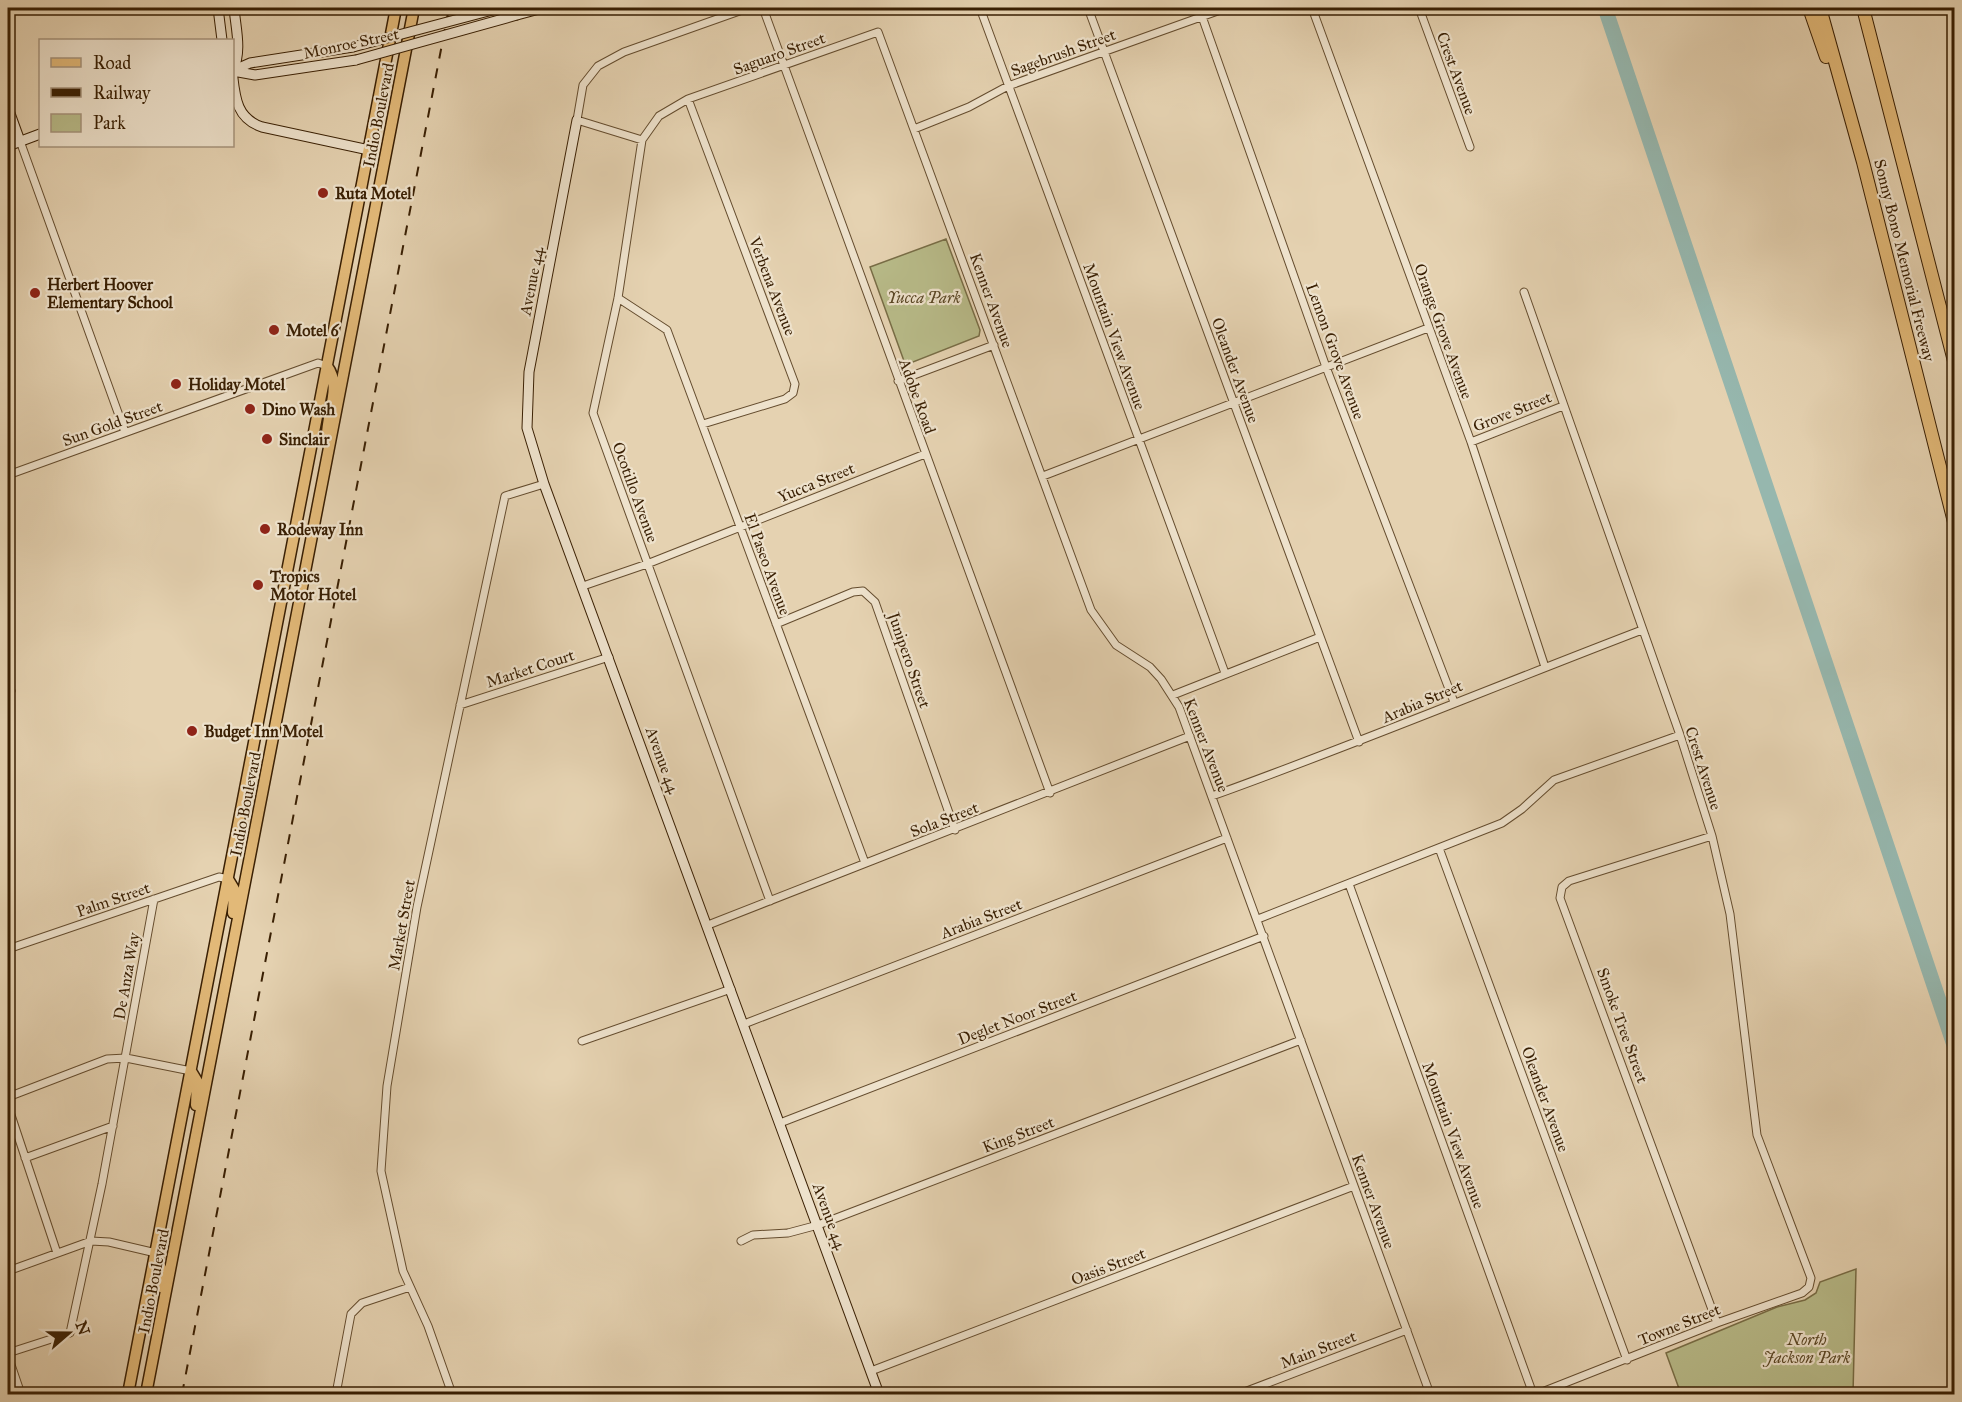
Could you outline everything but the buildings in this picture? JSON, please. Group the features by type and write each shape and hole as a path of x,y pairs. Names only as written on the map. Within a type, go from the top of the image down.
{"highway":[{"path":"1809,8 1863,162"},
{"name":"Sonny Bono Memorial Freeway","path":"1820,8 1863,162 1954,522"},
{"name":"Sonny Bono Memorial Freeway","path":"1863,8 1954,361"},
{"path":"1868,8 1868,27"}],"main road":[{"name":"Indio Boulevard","path":"128,1395 396,8"},
{"name":"Indio Boulevard","path":"146,1395 414,8"},
{"path":"386,63 388,88 381,128 384,131 391,129"},
{"path":"369,242 367,218 378,162 369,150 382,141 391,129"},
{"path":"329,453 326,427 335,383 333,373 327,366 341,355 350,341"},
{"path":"229,970 227,946 235,901 234,889 228,879 241,872 250,859"},
{"path":"192,1163 190,1138 198,1092 197,1081 191,1071 202,1067 213,1055"},
{"path":"156,1345 154,1319 163,1275 156,1253 168,1248 178,1236"}],"street":[{"path":"218,8 222,39"},
{"path":"234,8 239,46 234,68"},
{"name":"Monroe Street","path":"234,71 250,63 353,47 500,8"},
{"name":"Monroe Street","path":"234,71 255,75 356,60 543,8"},
{"path":"642,140 577,120 584,85 598,66 624,52 748,8"},
{"name":"Adobe Road","path":"763,8 1050,793"},
{"name":"Mountain View Avenue","path":"980,8 1225,673"},
{"name":"Oleander Avenue","path":"1088,8 1359,742"},
{"name":"Lemon Grove Avenue","path":"1199,8 1326,367 1454,702"},
{"name":"Sagebrush Street","path":"914,129 969,107 1008,86 1226,8"},
{"name":"Orange Grove Avenue","path":"1312,8 1471,442 1545,667"},
{"name":"Crest Avenue","path":"1419,8 1470,147"},
{"name":"Saguaro Street","path":"688,99 878,32"},
{"name":"Kenner Avenue","path":"878,32 1043,476 1090,610 1116,645 1150,667 1173,695 1190,736 1430,1395"},
{"path":"234,80 237,105 247,121 262,127 369,150"},
{"name":"Ocotillo Avenue","path":"688,99 659,116 642,140 618,298 593,413 770,901"},
{"name":"Verbena Avenue","path":"688,99 795,384 793,393 785,399 703,424"},
{"path":"8,108 125,432"},
{"name":"Avenue 44","path":"577,120 529,372 527,428 544,484 879,1395"},
{"path":"8,146 39,134"},
{"name":"Crest Avenue","path":"1524,292 1680,735 1712,836 1730,914 1753,1118 1764,1159 1805,1265"},
{"name":"El Paseo Avenue","path":"618,298 667,330 865,863"},
{"path":"1043,476 1428,328"},
{"path":"898,381 994,345"},
{"name":"Sun Gold Street","path":"8,475 318,363 327,366"},
{"name":"Grove Street","path":"1471,442 1563,406"},
{"name":"Yucca Street","path":"583,586 647,564 925,454"},
{"name":"Market Street","path":"452,1395 428,1326 403,1271 381,1171 387,1086 417,907 505,496 544,484"},
{"name":"Junipero Street","path":"776,624 853,592 863,591 875,602 955,830"},
{"name":"Arabia Street","path":"1212,796 1359,742 1454,702 1642,630"},
{"path":"1173,695 1320,637"},
{"name":"Market Court","path":"460,705 609,657"},
{"path":"8,680 11,691"},
{"path":"1258,919 1502,823 1522,809 1554,780 1680,735"},
{"name":"Sola Street","path":"708,925 1050,793 1190,736"},
{"name":"Smoke Tree Street","path":"1712,836 1569,881 1562,887 1560,898 1717,1323"},
{"name":"Arabia Street","path":"744,1024 1227,838"},
{"name":"Oleander Avenue","path":"1439,848 1627,1360"},
{"name":"Palm Street","path":"8,949 219,877 228,879"},
{"name":"Mountain View Avenue","path":"1349,884 1535,1395"},
{"name":"De Anza Way","path":"8,1355 70,1333 91,1241 154,899"},
{"name":"Deglet Noor Street","path":"780,1123 1264,936"},
{"path":"582,1041 731,988"},
{"name":"King Street","path":"741,1241 753,1235 788,1233 818,1225 1301,1040"},
{"path":"8,1096 107,1059 126,1058 191,1071"},
{"path":"8,1106 57,1253"},
{"path":"25,1158 113,1126"},
{"name":"Oasis Street","path":"871,1371 1354,1186"},
{"path":"8,1271 91,1241 109,1242 156,1253"},
{"name":"Towne Street","path":"1535,1395 1806,1290 1811,1278 1805,1265"},
{"path":"336,1395 351,1314 362,1303 411,1287"},
{"name":"Main Street","path":"1239,1395 1407,1330"},
{"path":"8,1355 21,1395"}],"green space":[{"name":"Yucca Park","path":"946,239 980,330 979,336 908,364 904,361 870,267"},
{"name":"North Jackson Park","path":"1856,1269 1853,1394 1681,1394 1666,1353 1777,1307 1805,1300 1816,1293 1820,1282"}],"waterway":[{"path":"1605,8 1954,1045"}],"railway":[{"path":"182,1394 449,8"}],"place":[{"name":"Ruta Motel","path":"323,193"},
{"name":"Herbert Hoover Elementary School","path":"35,293"},
{"name":"Motel 6","path":"274,330"},
{"name":"Holiday Motel","path":"176,384"},
{"name":"Dino Wash","path":"250,409"},
{"name":"Sinclair","path":"267,439"},
{"name":"Rodeway Inn","path":"265,529"},
{"name":"Tropics Motor Hotel","path":"258,585"},
{"name":"Budget Inn Motel","path":"192,731"}]}
